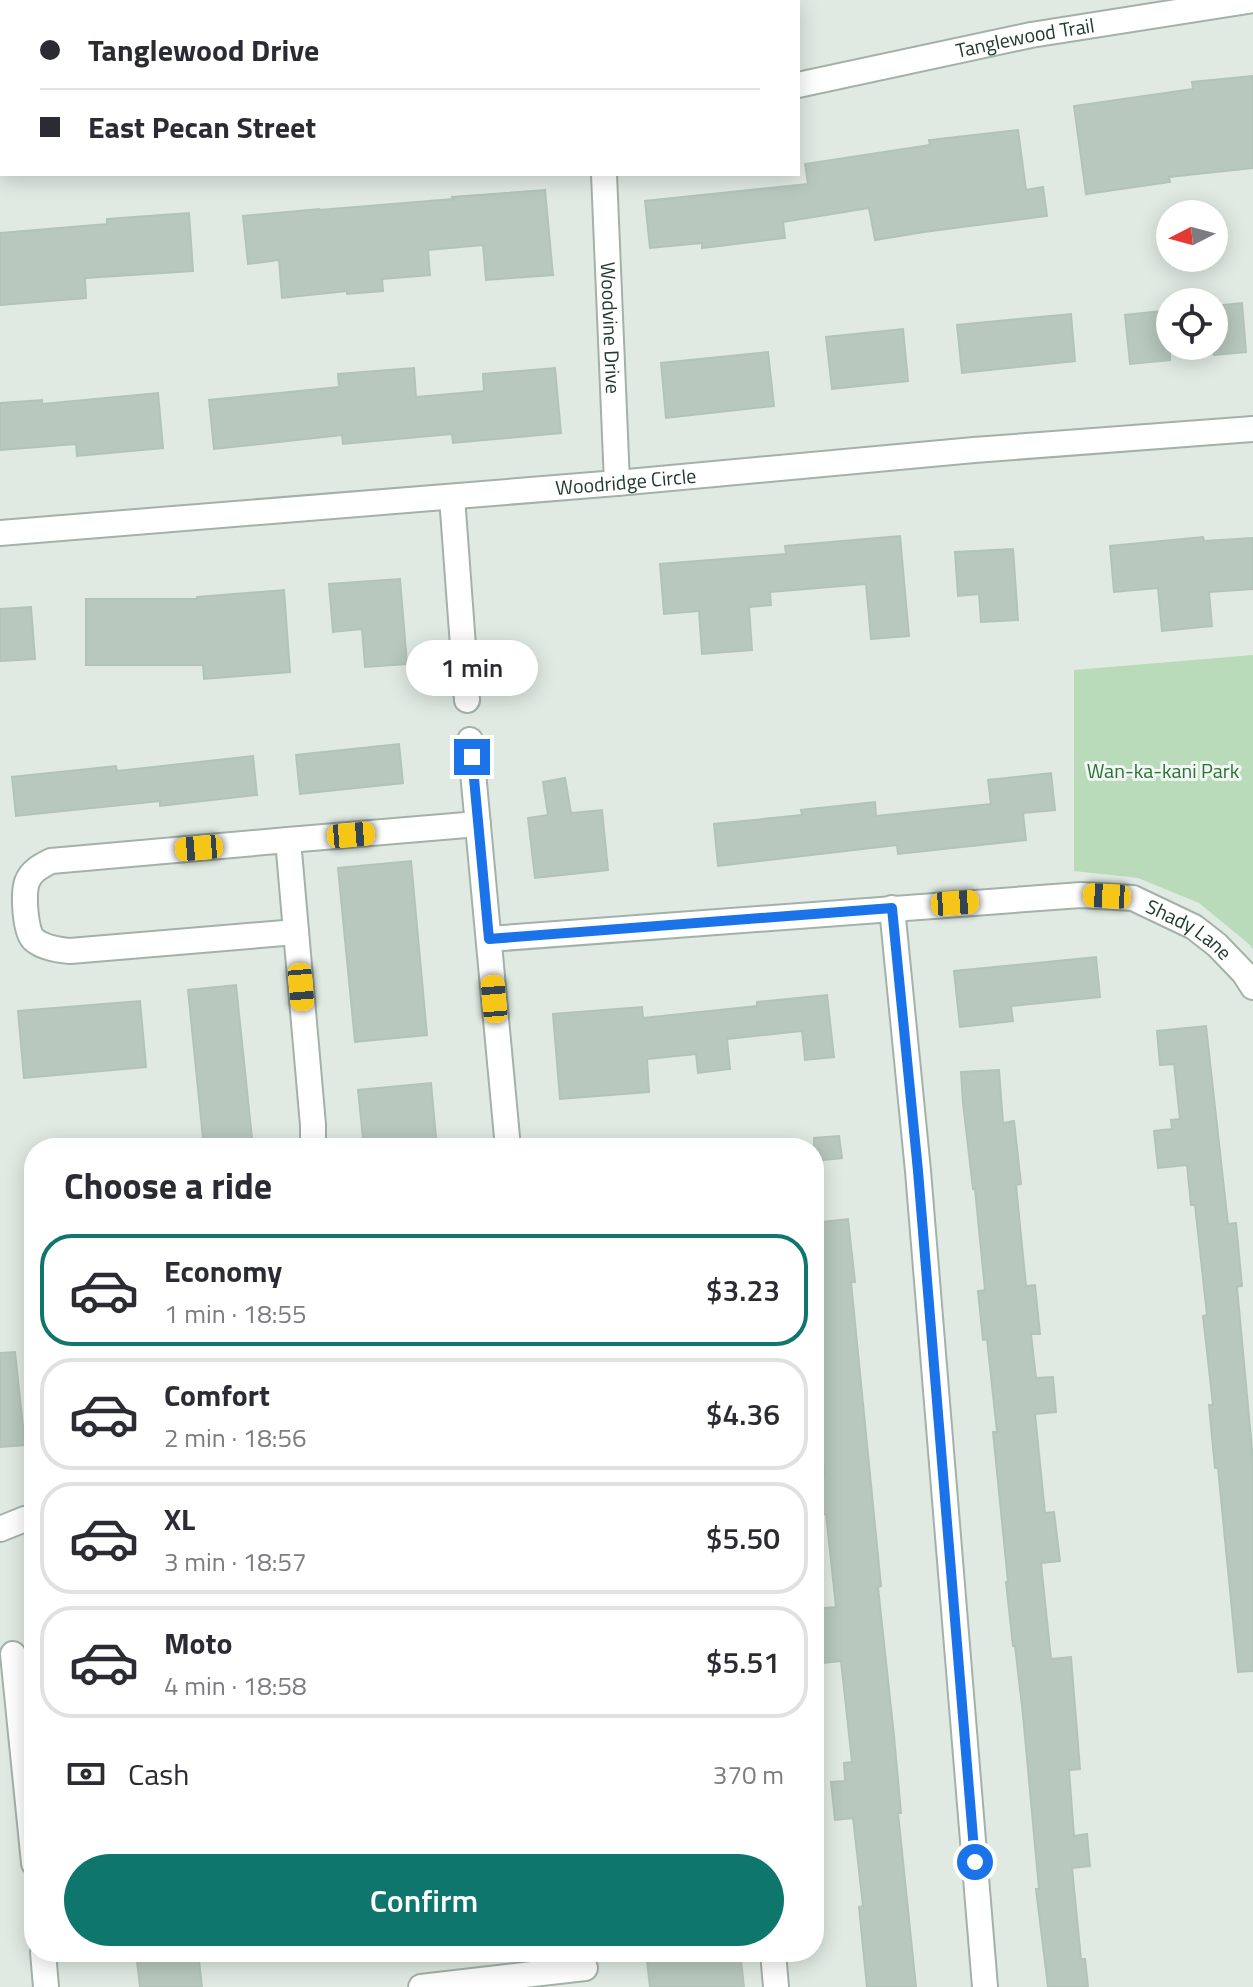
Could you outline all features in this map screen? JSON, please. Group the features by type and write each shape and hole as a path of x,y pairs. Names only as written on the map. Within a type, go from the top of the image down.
{"street":[{"name":"Tanglewood Trail","path":"800,85 1031,35 1253,0"},
{"name":"Woodvine Drive","path":"604,176 617,483"},
{"name":"Woodridge Circle","path":"0,533 1253,429"},
{"path":"452,497 467,700"},
{"path":"470,740 507,1138"},
{"path":"296,932 70,951 54,949 37,943 30,936 25,900 27,881 36,869 51,861 478,824"},
{"path":"288,840 313,1138"},
{"name":"Shady Lane","path":"489,939 1081,895 1133,898 1194,927 1217,945 1253,987"},
{"path":"892,908 919,1187 985,1987"},
{"path":"0,1529 24,1519"},
{"path":"13,1654 24,1763"},
{"path":"44,1962 46,1987"},
{"path":"774,1962 776,1987"},
{"path":"421,1987 585,1969"}],"green space":[{"name":"Wan-ka-kani Park","path":"1253,655 1253,949 1199,903 1138,878 1074,871 1074,670"}],"building":[{"path":"1253,76 1253,168 1169,177 1170,182 1086,194 1074,106 1193,89 1192,82"},
{"path":"1018,130 1026,190 1043,187 1047,216 875,240 869,208 783,222 785,238 702,248 702,243 650,248 645,201 808,184 805,164 930,145 929,140"},
{"path":"545,190 553,275 486,280 483,245 428,250 430,275 382,279 383,291 347,294 347,291 282,298 279,260 248,264 243,216"},
{"path":"189,213 193,271 85,278 86,298 0,305 0,233 107,224 107,219"},
{"path":"1242,303 1246,352 1228,354 1228,304"},
{"path":"1156,312 1156,360 1170,360 1130,364 1125,315"},
{"path":"1071,314 1075,361 962,373 957,325"},
{"path":"903,329 908,381 832,389 826,337"},
{"path":"768,352 774,406 666,418 661,363"},
{"path":"414,368 416,397 484,391 483,374 555,368 561,433 453,443 452,434 343,444 342,435 214,449 209,400 339,387 338,374"},
{"path":"158,393 163,448 77,456 76,444 0,450 0,403 42,400 42,404"},
{"path":"900,536 909,636 871,639 866,584 770,592 771,605 749,607 752,650 702,654 699,611 664,614 660,564 786,554 785,546"},
{"path":"1203,537 1204,541 1253,538 1253,589 1209,592 1212,626 1162,631 1158,588 1114,592 1110,546"},
{"path":"1013,549 1018,620 981,622 979,594 958,596 955,552"},
{"path":"400,579 407,664 365,667 362,629 333,632 329,584"},
{"path":"284,590 290,672 204,679 203,665 86,665 86,599 197,599"},
{"path":"31,607 35,659 0,661 0,609"},
{"path":"399,744 403,783 300,794 296,755"},
{"path":"253,756 257,795 160,806 160,801 16,816 12,777 116,766 117,771"},
{"path":"1051,773 1055,810 1023,813 1026,840 898,854 897,845 718,866 714,824 802,815 801,810 875,802 876,816 991,804 988,780"},
{"path":"565,778 571,813 602,810 608,870 535,878 528,818 548,815 543,782"},
{"path":"411,861 427,1035 355,1042 338,868"},
{"path":"1096,957 1100,997 1011,1006 1013,1021 960,1027 954,971"},
{"path":"236,985 252,1138 203,1138 188,990"},
{"path":"827,995 834,1057 805,1060 802,1031 727,1039 730,1069 698,1073 696,1054 647,1059 649,1092 560,1099 553,1014 642,1007 643,1018"},
{"path":"140,1001 146,1067 24,1078 18,1011"},
{"path":"1206,1026 1228,1224 1236,1223 1242,1286 1237,1287 1253,1460 1253,1671 1238,1672 1209,1405 1213,1405 1203,1316 1207,1315 1195,1205 1191,1205 1187,1165 1158,1168 1154,1131 1172,1129 1171,1120 1180,1119 1174,1064 1160,1065 1157,1031"},
{"path":"999,1070 1003,1123 1014,1121 1021,1184 1016,1185 1026,1286 1035,1285 1040,1334 1031,1334 1036,1378 1053,1377 1056,1412 1035,1414 1045,1513 1054,1512 1060,1561 1041,1563 1051,1659 1071,1657 1080,1769 1069,1770 1074,1836 1087,1834 1090,1866 1072,1868 1081,1959 1085,1959 1088,1987 1048,1987 1036,1889 1039,1889 1023,1715 1006,1582 993,1432 997,1432 987,1339 983,1340 978,1291 985,1290 961,1072"},
{"path":"431,1083 436,1138 363,1138 358,1090"},
{"path":"839,1136 842,1158 824,1160 824,1138 814,1138"},
{"path":"848,1219 855,1282 851,1282 881,1586 878,1587 901,1813 898,1813 916,1987 867,1987 859,1907 863,1906 853,1818 835,1820 831,1782 845,1781 844,1763 852,1762 841,1661 824,1663 824,1608 836,1607 824,1514 824,1222"},
{"path":"15,1352 24,1445 0,1447 0,1353"},
{"path":"137,1962 199,1962 202,1987 140,1987"},
{"path":"647,1962 741,1962 744,1987 650,1987"}],"route":[{"path":"472,757 489,939 892,908 918,1171 975,1862"}]}
